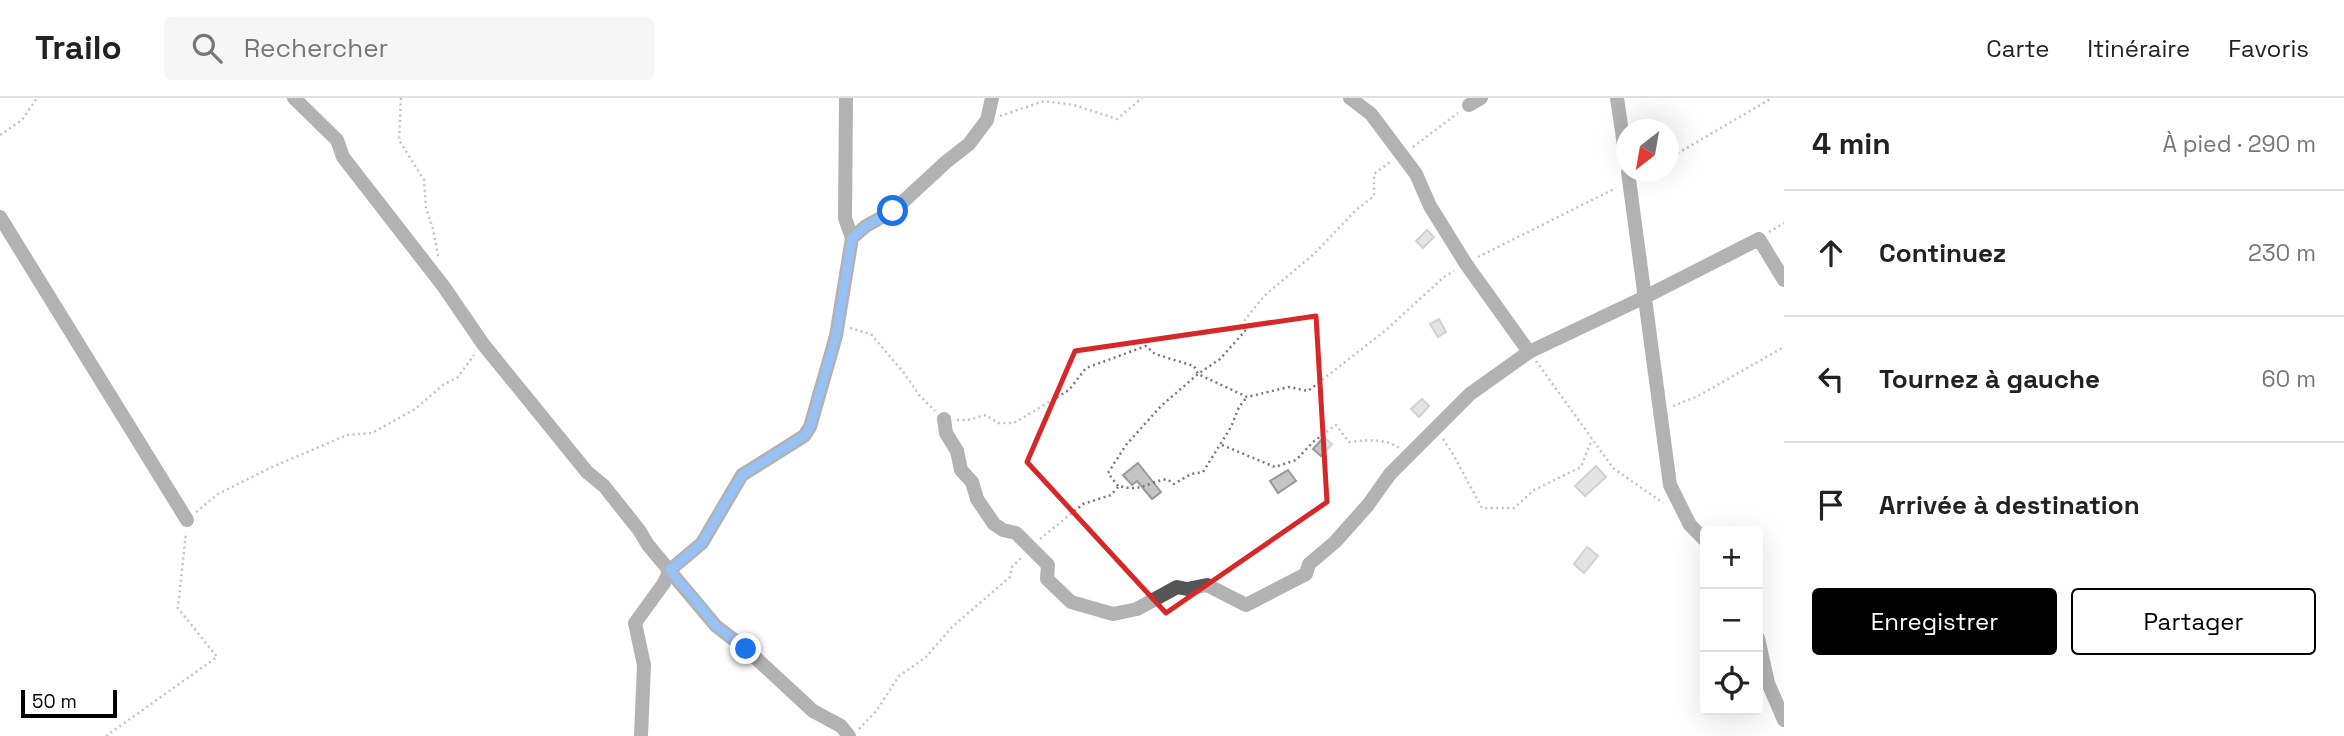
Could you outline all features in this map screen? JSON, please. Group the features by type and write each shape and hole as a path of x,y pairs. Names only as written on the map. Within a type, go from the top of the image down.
{"street":[{"path":"294,98 337,140 343,157 444,287 483,344 587,472 604,486 716,626 746,649 813,711 841,726 850,736"},
{"path":"641,736 644,665 635,624 670,570 702,543 742,475 804,436 810,427 838,324 852,238 845,218 846,98"},
{"path":"852,238 866,226 893,211 969,144 987,120 992,98"},
{"path":"1350,98 1371,114 1416,174 1430,206 1466,264 1529,352"},
{"path":"1617,98 1620,119"},
{"path":"1630,182 1670,485 1690,525 1700,535"},
{"path":"1,220 187,520"},
{"path":"944,419 946,433 957,451 961,470 972,482 977,499 994,524 1003,530 1016,533 1048,565 1047,579 1071,602 1113,614 1137,609 1177,587 1188,589 1207,585 1246,606 1306,574 1309,564 1335,542 1418,444 1470,394 1529,352 1759,239 1784,280"},
{"path":"1761,652 1768,682 1784,720"}],"path":[{"path":"0,135 22,120 37,98"},
{"path":"401,98 400,140 424,180 426,208 440,264"},
{"path":"987,120 1044,101 1074,105 1117,118 1142,98"},
{"path":"1679,152 1772,98"},
{"path":"1475,102 1374,174 1374,196 1347,218 1315,253 1264,296 1244,321 1245,331 1220,359 1161,406 1126,445 1108,472 1119,486 1135,490 1154,481 1167,479 1174,484 1191,474 1203,472 1231,427 1239,407 1248,397 1289,387 1308,391 1386,330 1444,277 1620,182"},
{"path":"1759,239 1784,223"},
{"path":"838,324 870,334 896,363 919,396 944,419 968,420 986,415 998,423 1014,423 1069,390 1086,368 1146,346 1155,354 1194,366 1198,374 1248,397"},
{"path":"106,736 217,657 178,608 187,520 218,494 270,468 347,435 372,433 415,410 443,385 457,377 483,344"},
{"path":"1661,412 1698,396 1784,347"},
{"path":"1529,352 1613,468 1670,509"},
{"path":"1221,444 1275,467 1296,460 1313,442 1336,425 1349,442 1366,440 1391,443 1402,450 1418,444"},
{"path":"1435,428 1454,456 1482,508 1514,508 1534,489 1581,467 1592,439"},
{"path":"850,736 877,710 900,676 926,657 952,627 1010,577 1012,567 1031,548 1083,504 1111,495 1119,486"}],"highlighted area":[{"path":"1316,316 1327,502 1166,613 1027,462 1075,351"}],"building":[{"path":"1427,230 1434,237 1423,248 1416,241"},
{"path":"1439,319 1446,332 1438,337 1430,324"},
{"path":"1422,399 1429,406 1419,417 1411,409"},
{"path":"1324,437 1332,444 1321,456 1313,449"},
{"path":"1138,463 1161,492 1152,499 1137,481 1132,485 1123,475"},
{"path":"1596,466 1606,477 1585,496 1575,486"},
{"path":"1288,470 1296,481 1278,493 1270,481"},
{"path":"1587,547 1598,556 1584,573 1574,564"}],"route":[{"path":"746,649 716,626 670,570 702,543 742,475 804,436 810,427 836,336 852,238 866,226 893,211"}]}
